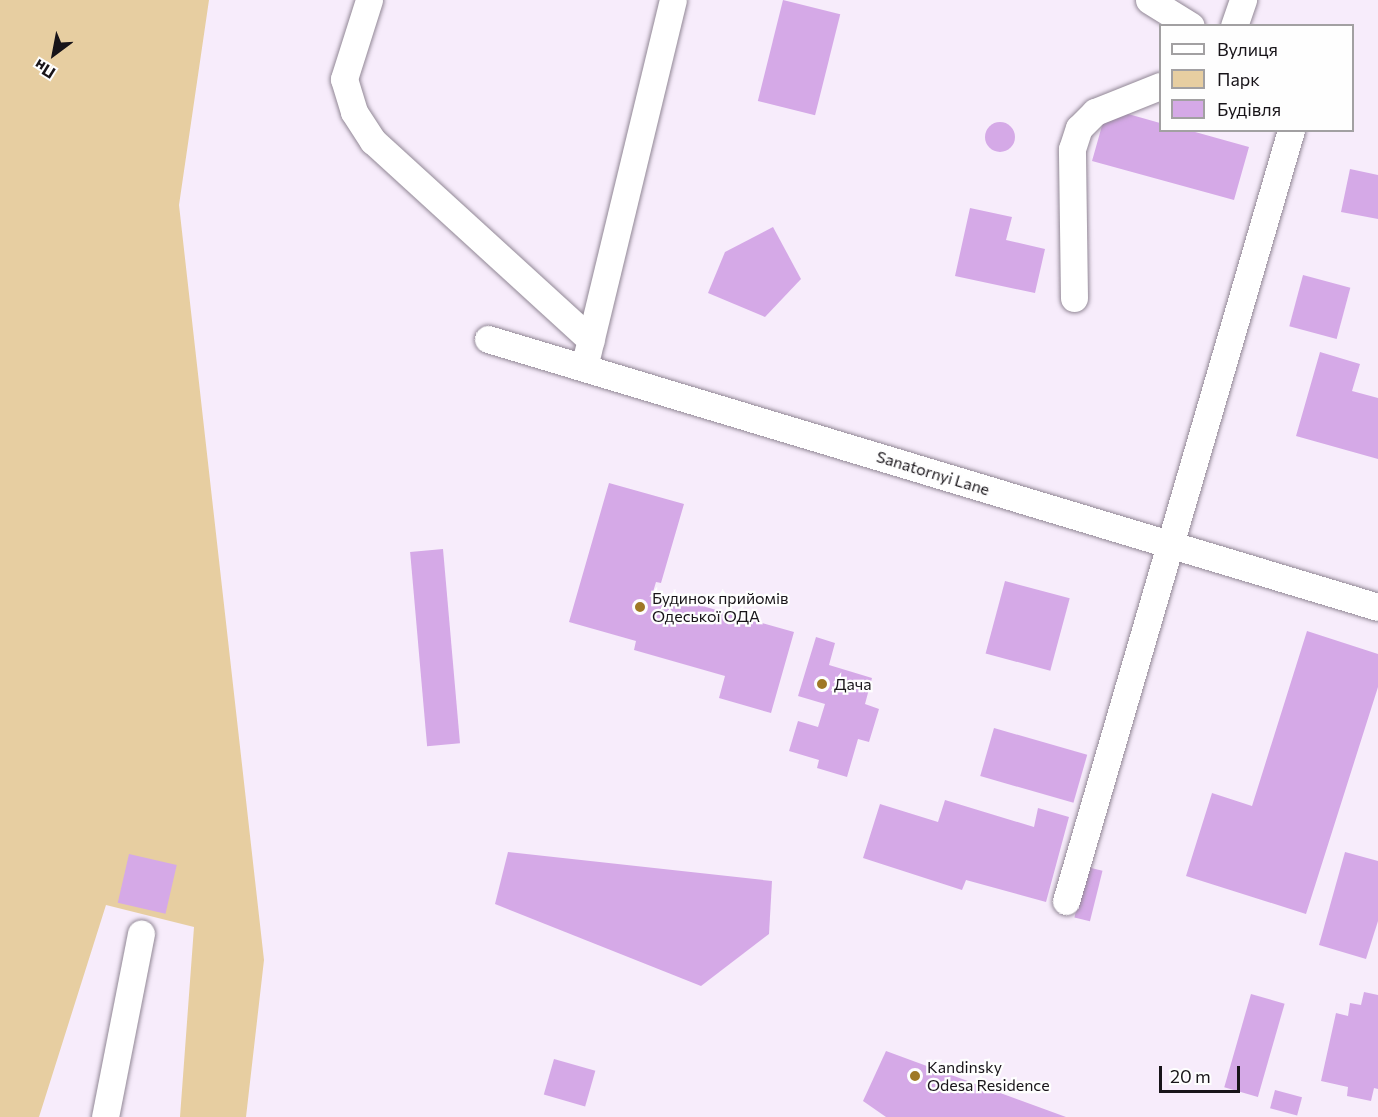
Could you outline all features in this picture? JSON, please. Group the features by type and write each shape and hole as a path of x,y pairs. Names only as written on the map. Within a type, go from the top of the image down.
{"street":[{"path":"369,0 344,79 354,112 373,141 591,340"},
{"path":"584,368 673,0"},
{"path":"1149,0 1188,24"},
{"path":"1235,24 1243,0"},
{"path":"1074,298 1072,149 1080,128 1095,112 1159,87"},
{"path":"1066,901 1082,852 1167,544 1290,132"},
{"name":"Sanatornyi Lane","path":"488,339 1378,607"},
{"path":"105,1117 141,933"}],"green space":[{"path":"0,0 209,0 179,205 264,960 246,1117 180,1117 194,927 106,905 39,1117 0,1117"}],"building":[{"path":"783,0 840,14 815,115 758,101"},
{"path":"1107,108 1159,123 1159,132 1195,132 1249,147 1234,200 1092,161"},
{"path":"1000,122 1011,126 1015,137 1011,148 1000,152 989,148 985,137 989,126"},
{"path":"1350,169 1378,175 1378,219 1341,212"},
{"path":"970,208 1012,217 1006,240 1045,249 1035,293 955,276"},
{"path":"773,227 801,279 765,317 708,293 725,252"},
{"path":"1303,275 1350,288 1337,339 1289,326"},
{"path":"1320,352 1360,364 1352,391 1378,398 1378,459 1296,436"},
{"name":"Будинок прийомів Одеської ОДА","path":"609,483 684,504 661,583 656,582 653,592 794,632 771,713 719,698 725,676 634,650 636,641 569,622"},
{"path":"443,549 460,743 427,746 410,552"},
{"path":"1005,581 1070,598 1050,671 986,653"},
{"path":"1307,631 1378,654 1378,687 1306,914 1186,876 1212,793 1252,806"},
{"path":"816,637 835,643 829,665 872,678 865,704 879,709 869,742 858,739 847,777 817,768 819,760 789,751 798,721 818,727 825,704 798,696"},
{"path":"994,728 1087,755 1073,803 980,776"},
{"path":"945,800 1034,827 1038,808 1069,817 1046,902 966,880 962,890 863,858 880,804 938,822"},
{"path":"508,852 772,881 769,934 701,986 495,904"},
{"path":"1345,852 1378,861 1378,921 1366,959 1319,945"},
{"path":"129,854 177,865 165,914 118,903"},
{"path":"1087,867 1103,871 1090,921 1074,917"},
{"path":"1364,992 1378,995 1378,1089 1374,1088 1371,1101 1347,1096 1348,1087 1321,1081 1336,1013 1348,1016 1350,1003 1361,1005"},
{"path":"1251,994 1285,1004 1258,1097 1224,1087"},
{"name":"Kandinsky Odesa Residence","path":"886,1051 1066,1117 886,1117 863,1101"},
{"path":"554,1059 595,1071 585,1106 544,1095"},
{"path":"1275,1090 1302,1097 1297,1116 1270,1108"}],"place":[{"name":"Будинок прийомів Одеської ОДА","path":"640,607"},
{"name":"Дача","path":"822,684"},
{"name":"Kandinsky Odesa Residence","path":"915,1076"}]}
